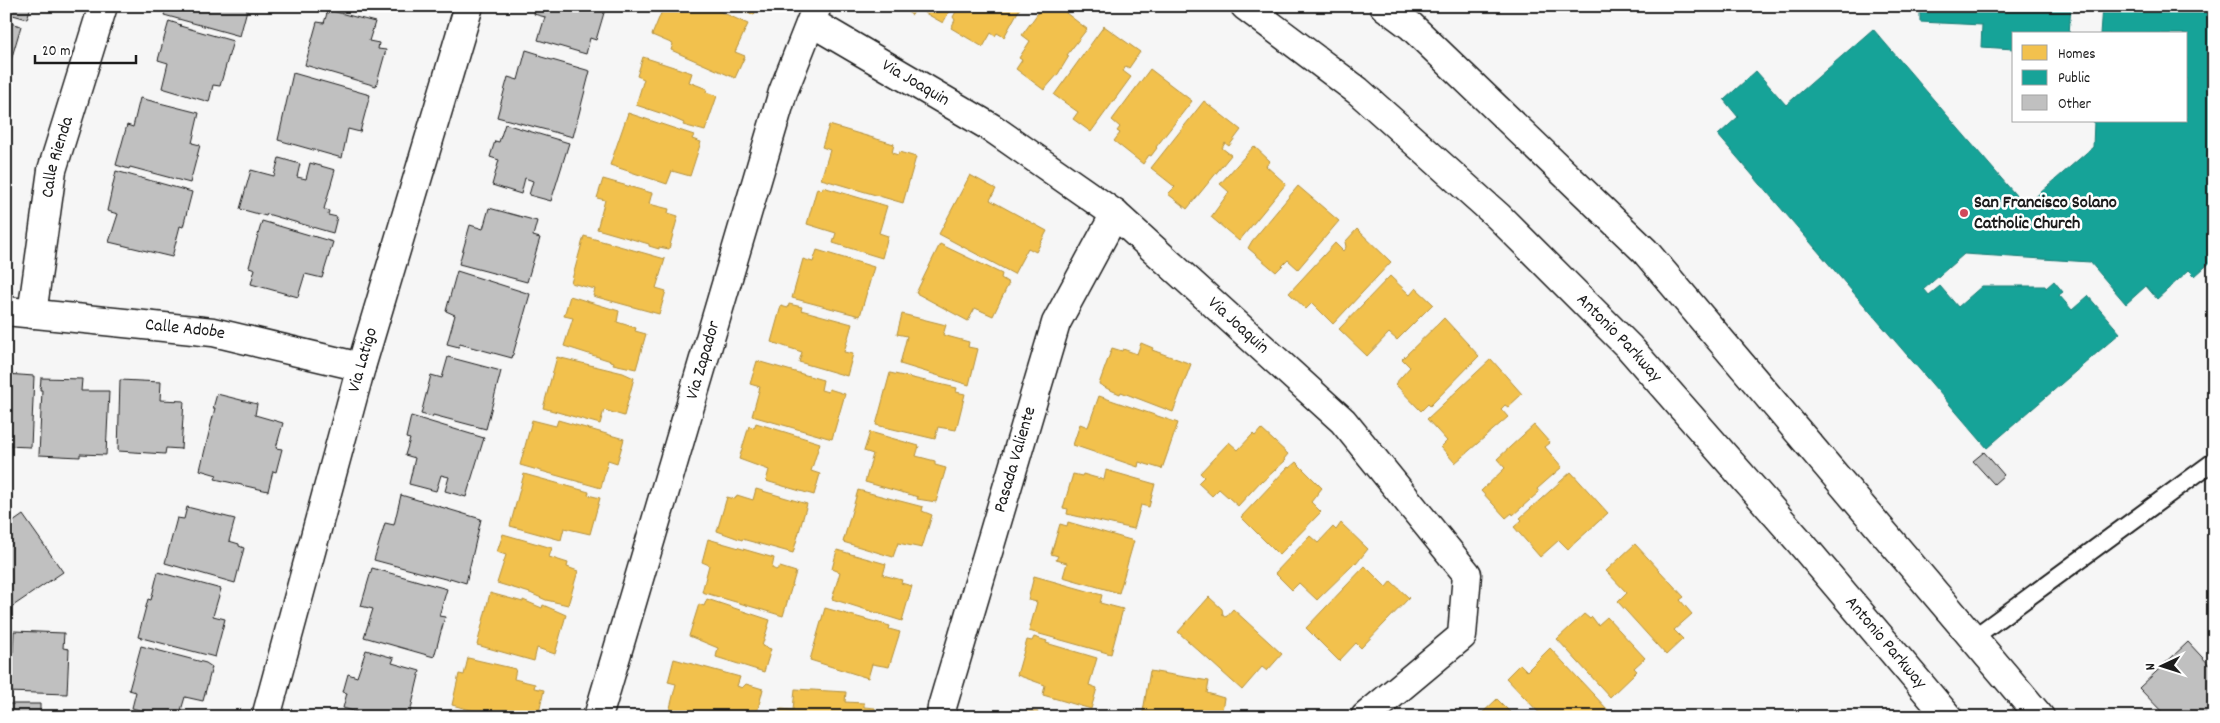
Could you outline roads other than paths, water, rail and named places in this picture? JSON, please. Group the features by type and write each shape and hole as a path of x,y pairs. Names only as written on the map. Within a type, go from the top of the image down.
{"street":[{"name":"Calle Rienda","path":"19,312 52,170 103,6"},
{"name":"Via Latigo","path":"266,717 361,368 469,6"},
{"name":"Antonio Parkway","path":"1245,6 1358,91 1498,216 1629,347 1800,542 1948,717"},
{"path":"1384,6 1411,26 1644,251 2040,717"},
{"name":"Via Joaquin","path":"814,14 992,128 1116,214 1343,421 1467,574 1462,636 1365,717"},
{"name":"Via Zapador","path":"598,717 783,92 814,14"},
{"name":"Pasada Valiente","path":"941,717 942,707 1056,323 1116,214"},
{"name":"Calle Adobe","path":"19,312 213,332 361,368"}],"lane":[{"path":"1973,638 2214,461"}],"place":[{"name":"San Francisco Solano Catholic Church","path":"1964,213"}]}
